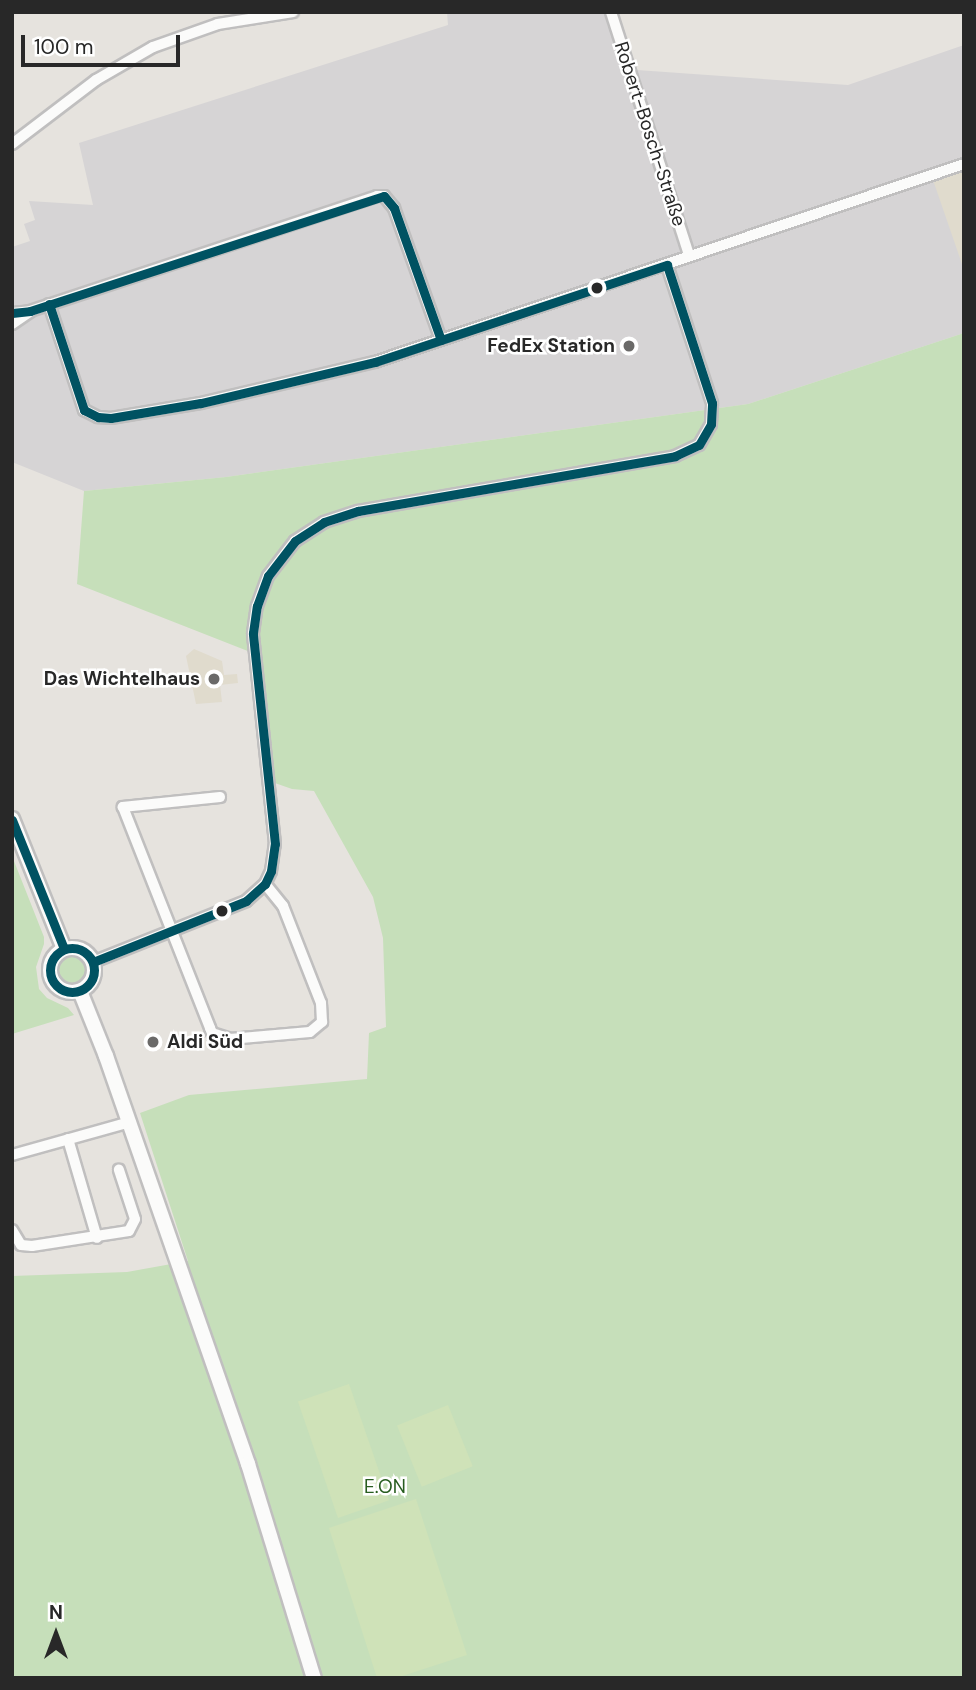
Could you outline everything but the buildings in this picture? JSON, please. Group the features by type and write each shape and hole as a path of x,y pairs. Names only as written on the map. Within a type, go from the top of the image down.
{"main road":[{"path":"12,819 64,949"},
{"path":"64,949 81,950 93,962 94,976 80,991 63,991 51,978 51,961 64,949"},
{"path":"80,991 157,1198 248,1464 314,1678"}],"street":[{"path":"12,144 96,80 153,47 218,24 293,12"},
{"name":"Robert-Bosch-Straße","path":"611,12 689,255"},
{"path":"49,303 84,410 98,417 201,403 266,390 374,362 964,163"},
{"path":"12,324 30,311 49,303 360,200 384,196 394,208 441,340"},
{"path":"93,962 246,901 265,884 274,860 275,844 253,633 257,606 276,563 309,530 358,510 676,456 699,445 711,424 712,403 667,265"},
{"path":"12,313 30,311"},
{"path":"219,797 123,807 212,1033 243,1040 310,1032 322,1022 321,1003 283,906 265,884"},
{"path":"12,1156 130,1122"},
{"path":"68,1139 97,1238"},
{"path":"12,1230 20,1245 32,1246 129,1231 134,1225 133,1210 119,1170"}],"shaded area":[{"path":"447,12 617,12 637,70 848,85 964,45 964,333 748,404 226,477 84,491 12,462 12,247 30,241 24,224 35,220 29,201 93,205 79,143 448,25"},
{"path":"964,170 964,270 933,180"},
{"name":"Das Wichtelhaus","path":"194,649 222,661 224,675 237,674 238,683 220,685 222,702 196,704 186,656"}],"green space":[{"name":"E.ON","path":"964,333 964,1678 12,1678 12,1276 127,1272 188,1261 140,1113 189,1095 367,1079 369,1033 386,1027 383,938 373,897 314,791 292,789 272,782 258,655 77,584 84,491 226,477 748,404"},
{"path":"12,856 44,937 36,967 39,989 47,998 68,1008 74,1015 12,1034"},
{"path":"72,954 84,959 89,971 84,983 72,988 60,983 55,971 60,959"},
{"path":"349,1384 389,1500 338,1518 298,1402"},
{"path":"448,1405 473,1466 422,1487 397,1426"},
{"path":"416,1499 467,1655 396,1678 377,1678 329,1528"}],"transit line":[{"path":"12,313 30,311 384,196 394,208 441,340"},
{"path":"49,304 84,410 98,417 111,418 201,403 375,362 667,265"},
{"path":"93,962 246,901 265,884 271,871 275,844 253,633 257,606 268,576 295,541 324,522 358,511 675,456 699,445 711,424 712,403 667,265"},
{"path":"12,820 64,949"},
{"path":"72,948 81,949 88,954 93,961 94,970 93,979 88,986 81,991 72,992 63,991 56,986 51,979 50,970 51,961 56,954 63,949 72,948"}],"place":[{"name":"FedEx Station","path":"629,346"},
{"name":"Das Wichtelhaus","path":"214,679"},
{"name":"Aldi Süd","path":"153,1042"}]}
